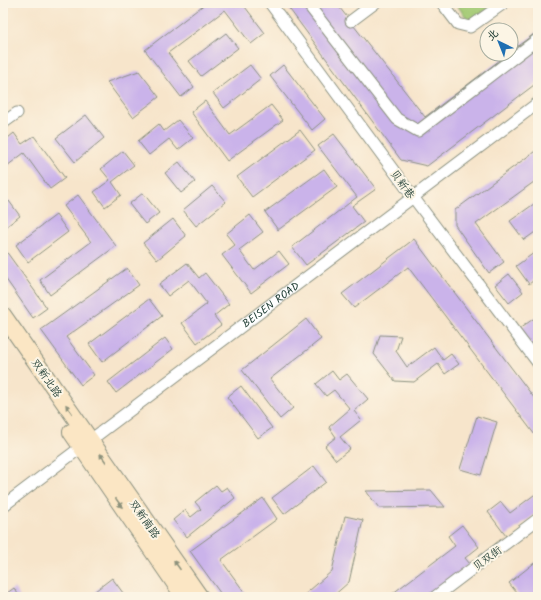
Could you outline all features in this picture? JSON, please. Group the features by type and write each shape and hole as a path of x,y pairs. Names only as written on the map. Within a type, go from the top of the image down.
{"street":[{"name":"贝新巷","path":"270,3 538,363"},
{"path":"307,3 397,119 418,131 538,39"},
{"path":"351,21 375,3"},
{"path":"442,3 458,24 470,28 504,3"},
{"name":"BEISEN ROAD","path":"3,506 538,103"},
{"path":"3,123 17,113"},
{"name":"双新北路","path":"3,314 86,444"},
{"name":"双新北路","path":"3,334 86,444"},
{"path":"86,444 184,597"},
{"name":"双新南路","path":"86,444 200,597"},
{"name":"贝双街","path":"435,597 538,519"}],"green space":[{"path":"455,3 496,3 470,22"}],"building":[{"path":"206,3 242,3 265,33 251,44 225,10 168,53 194,87 181,97 145,50"},
{"path":"285,3 336,3 425,117 497,62 519,62 519,45 538,31 538,82 427,166 401,160"},
{"path":"226,33 238,48 201,76 189,61"},
{"path":"250,65 261,79 224,108 213,93"},
{"path":"283,65 325,119 312,130 270,76"},
{"path":"139,71 159,97 133,117 107,82"},
{"path":"205,101 230,135 271,105 283,120 227,161 191,112"},
{"path":"86,115 104,138 75,162 56,138"},
{"path":"178,120 193,138 178,150 169,139 149,155 138,141 159,124 164,131"},
{"path":"300,130 315,150 252,197 237,177"},
{"path":"14,133 22,144 34,136 65,178 50,189 24,153 3,169 3,142"},
{"path":"334,134 376,189 352,206 364,222 306,265 292,247 357,197 318,146"},
{"path":"538,149 538,179 476,224 504,262 489,273 455,225 455,210"},
{"path":"123,151 134,165 112,182 121,195 105,207 94,192 110,180 101,169"},
{"path":"179,162 195,182 181,193 165,173"},
{"path":"324,169 337,187 278,230 265,212"},
{"path":"212,186 226,202 196,226 183,210"},
{"path":"143,193 159,213 145,224 129,204"},
{"path":"78,195 116,246 50,295 40,280 91,242 64,206"},
{"path":"9,201 20,216 3,229 3,205"},
{"path":"538,201 538,230 524,240 510,221"},
{"path":"56,215 68,232 28,262 16,245"},
{"path":"250,215 263,232 239,250 254,270 279,251 289,264 251,293 222,255 235,245 226,234"},
{"path":"173,219 186,236 157,260 143,243"},
{"path":"414,239 538,403 538,439 408,267 354,308 342,294"},
{"path":"3,247 47,308 33,318 3,275"},
{"path":"538,250 538,277 529,284 516,266"},
{"path":"187,263 199,278 205,273 229,304 214,316 221,325 197,343 182,323 207,304 189,280 168,296 159,284"},
{"path":"127,268 139,285 66,337 94,375 81,385 41,330"},
{"path":"509,274 523,292 509,303 495,285"},
{"path":"149,299 162,316 102,362 89,344"},
{"path":"536,317 538,319 538,355 519,329"},
{"path":"306,319 321,339 270,379 293,408 280,419 242,370"},
{"path":"380,335 401,336 396,351 407,367 434,347 443,360 451,354 459,364 445,374 438,364 414,382 395,381 374,354"},
{"path":"165,338 173,349 116,393 108,382"},
{"path":"332,371 339,380 347,374 368,399 354,411 361,420 340,437 350,449 336,460 325,446 336,437 329,427 350,409 334,390 326,396 316,384"},
{"path":"241,386 272,428 258,438 227,397"},
{"path":"477,416 497,422 481,475 460,469"},
{"path":"314,466 326,482 284,514 272,498"},
{"path":"216,485 221,491 227,487 235,498 187,537 173,520 185,510 191,517 201,509 195,502"},
{"path":"431,490 445,507 379,508 366,491"},
{"path":"538,492 538,512 506,536 488,512 501,502 510,513"},
{"path":"263,498 277,519 221,560 248,597 223,597 190,551"},
{"path":"345,516 363,520 349,582 332,597 302,597 332,571"},
{"path":"462,525 479,547 465,558 470,564 427,597 388,597 455,546 448,536"},
{"path":"538,560 538,591 531,597 520,597 509,583"},
{"path":"112,578 126,597 100,597 95,591"},
{"path":"14,588 20,597 3,597 3,596"}]}
